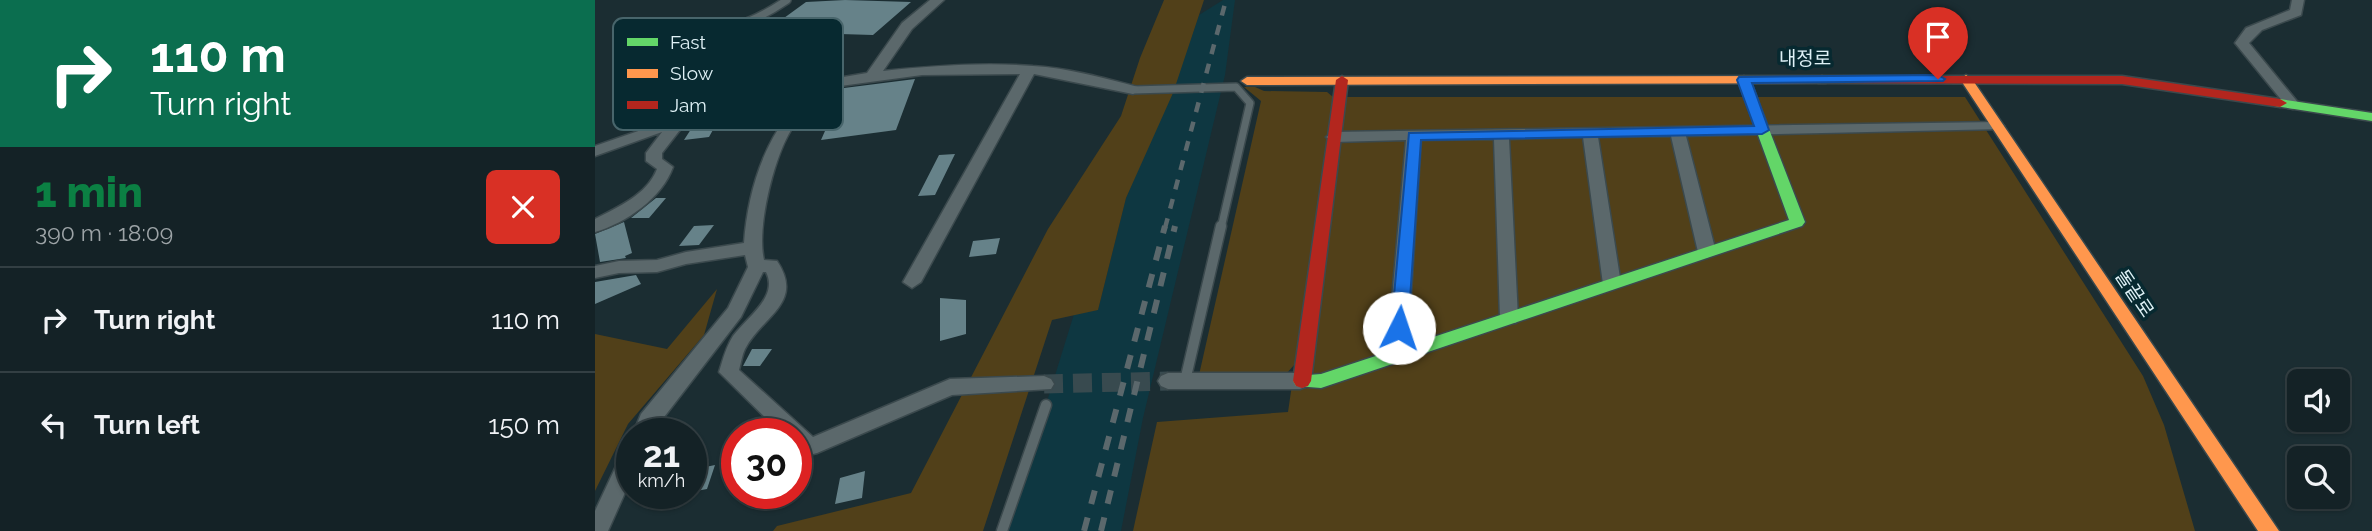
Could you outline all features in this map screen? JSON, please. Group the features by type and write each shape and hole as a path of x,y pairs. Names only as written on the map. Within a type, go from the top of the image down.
{"street":[{"path":"871,78 907,26 935,0"},
{"path":"2293,105 2242,43 2244,35 2256,27 2280,22 2296,12 2298,0"},
{"path":"843,83 957,69 1030,69 1133,90"},
{"path":"912,282 1030,69"},
{"name":"돌끝로","path":"1966,79 2269,531"},
{"path":"1300,381 1342,80"},
{"name":"내정로","path":"1242,84 1342,80 2122,80 2372,117"},
{"path":"1176,381 1321,381 1797,222 1744,80"},
{"path":"1334,137 1997,126"},
{"path":"595,151 651,130"},
{"path":"595,226 631,205 660,180 666,167 654,161 654,153 672,130"},
{"path":"650,418 735,312 754,257 773,148 785,130"},
{"path":"1677,131 1707,252"},
{"path":"1590,133 1612,284"},
{"path":"1501,134 1509,318"},
{"path":"1397,355 1414,136"},
{"path":"595,272 619,267 657,267 687,258 754,257 771,265 779,280 778,291 740,341 729,372 810,447 950,387 1044,384"},
{"path":"597,531 616,489"}],"lane":[{"path":"761,18 787,0"},
{"path":"1133,90 1242,84 1250,103 1176,381"},
{"path":"1002,531 1046,405"}],"shaded area":[{"path":"1164,0 1204,0 1173,93 1126,198 1098,310 1052,320 983,531 773,531 777,526 911,493 1048,229 1121,116 1140,58"},
{"path":"1223,0 1235,0 1225,75 1143,418 1121,531 1007,531 1074,314 1098,310 1126,198 1180,70 1199,15"},
{"path":"1244,87 1255,87 1264,91 1327,92 1333,97 1965,97 2143,376 2164,425 2195,531 1133,531 1157,422 1288,412 1295,364 1286,374 1199,375 1261,101"},
{"path":"717,289 704,335 633,418 616,418 616,448 595,491 595,334 667,349"}],"building":[{"path":"806,2 911,2 873,35 843,34 843,18 784,18"},
{"path":"915,79 896,130 821,140 825,130 843,130 844,88"},
{"path":"690,130 713,130 709,137 684,140"},
{"path":"955,154 935,195 918,196 939,155"},
{"path":"656,198 666,198 649,218 631,218"},
{"path":"624,222 632,253 625,256 626,258 600,262 595,234"},
{"path":"714,225 699,245 679,246 694,226"},
{"path":"1000,238 996,254 969,257 973,241"},
{"path":"636,275 641,284 595,304 595,282"},
{"path":"940,298 966,300 966,334 940,341"},
{"path":"752,349 772,349 760,366 743,366"},
{"path":"715,465 707,489 707,467"},
{"path":"865,471 862,498 835,504 840,478"}],"tunnel":[{"path":"1044,384 1168,381"}],"railway":[{"path":"1165,228 1226,0"},
{"path":"1084,531 1165,226"},
{"path":"1101,531 1175,226"}],"traffic: fast":[{"path":"1302,381 1321,381 1797,222 1744,80"},
{"path":"2280,103 2372,117"}],"traffic: slow":[{"path":"1966,79 2269,531"},
{"path":"1247,81 1822,80"}],"traffic: jam":[{"path":"1302,381 1342,80"},
{"path":"1822,80 2122,80 2280,103"}],"route":[{"path":"1399,328 1414,136 1762,130 1744,80 1938,79"}]}
